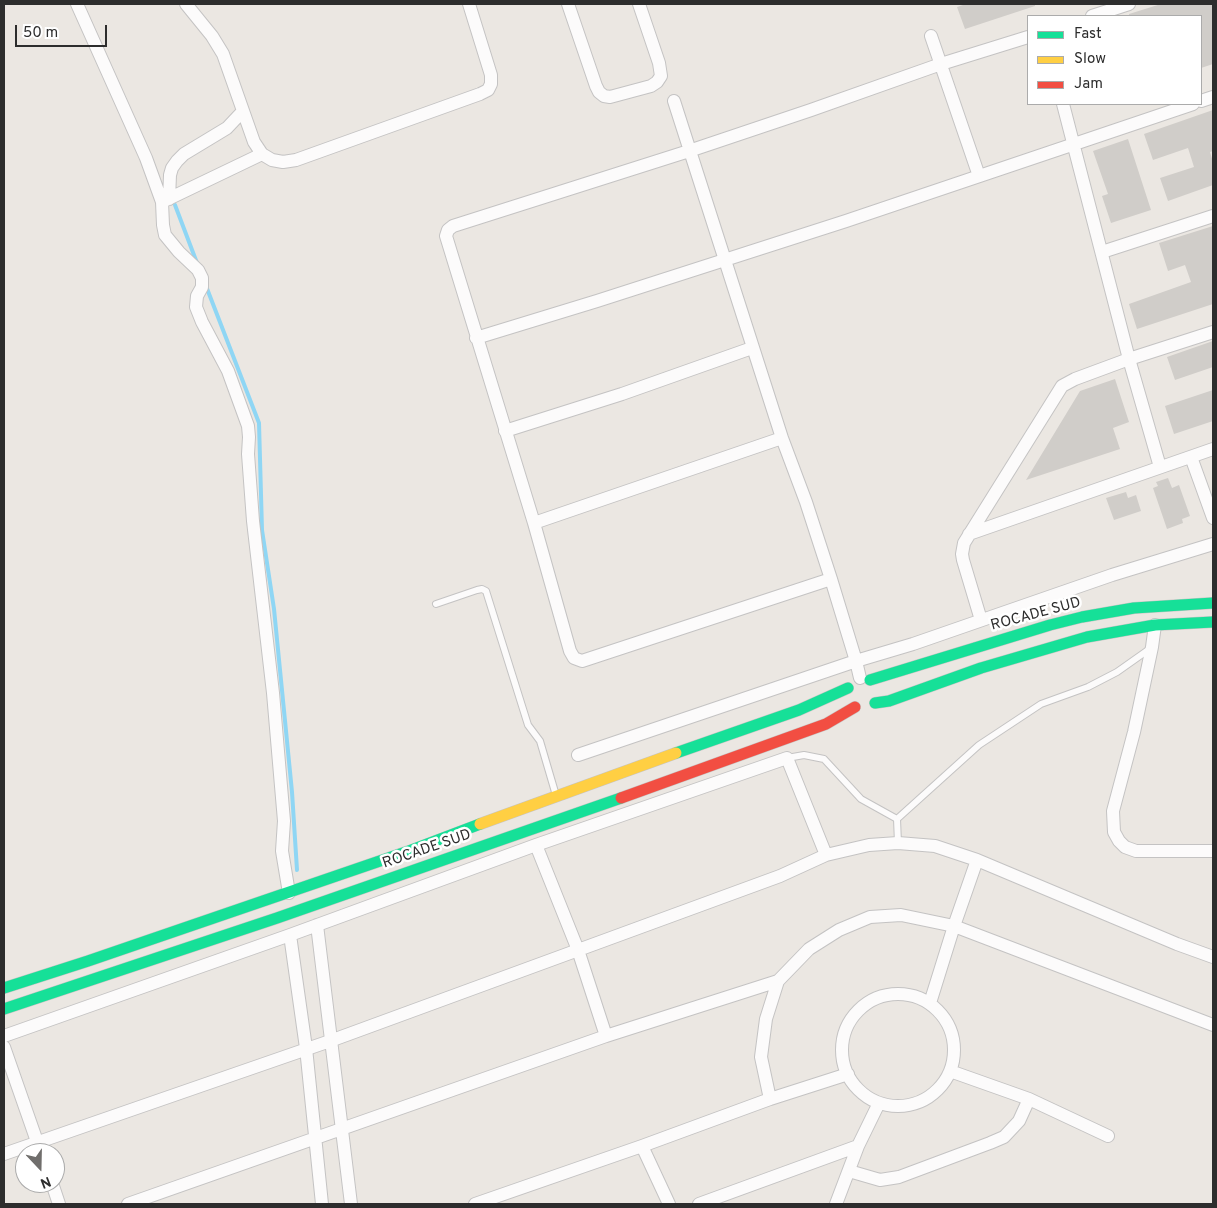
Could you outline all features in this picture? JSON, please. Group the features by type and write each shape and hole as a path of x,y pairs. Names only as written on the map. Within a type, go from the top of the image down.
{"highway":[{"name":"ROCADE SUD","path":"872,688 1041,627 1082,617 1142,607 1213,603"},
{"name":"ROCADE SUD","path":"4,988 409,852 556,795 799,710 848,688 851,683 872,688 889,701 973,671 1061,644 1117,630 1155,625 1213,622"},
{"path":"848,688 848,699 855,707"},
{"name":"ROCADE SUD","path":"4,1009 532,830 826,724 855,707 866,709 872,688"}],"street":[{"path":"77,4 165,201"},
{"path":"186,4 212,36 223,54 254,142 262,154 272,160 283,162 296,160 488,90 491,84 491,75 469,4"},
{"path":"568,4 598,92 610,97 652,86 661,76 660,63 639,4"},
{"path":"1095,15 1129,4"},
{"path":"931,36 979,176"},
{"path":"831,579 582,661 574,658 570,651 534,523 476,338 446,236 448,230 453,226 689,151 941,64 1027,37"},
{"path":"674,101 726,259 752,348 806,502 856,661 872,688"},
{"path":"1063,105 1129,359 1160,467"},
{"path":"476,338 597,302 846,221 1190,105"},
{"path":"243,111 227,128 184,154 172,168 162,225 165,234 179,252 198,270 202,278 202,287 197,296 196,307 228,372 248,426 253,521 275,712 284,821 282,851 289,893"},
{"path":"165,201 262,154"},
{"path":"1102,252 1213,216"},
{"path":"981,620 962,554 964,543 1062,386 1075,379 1129,359 1213,332"},
{"path":"505,431 622,394 752,348"},
{"path":"534,523 782,438"},
{"path":"969,534 1213,449"},
{"path":"1191,456 1213,518"},
{"path":"578,755 856,661 913,644 1213,544"},
{"path":"1155,625 1134,732 1113,811 1114,832 1125,847 1136,851 1213,850"},
{"path":"4,1036 290,935 536,845 787,758 826,855"},
{"path":"53,1143 306,1048 330,1041 780,876 826,855 869,845 898,843 935,846 977,860 1213,957"},
{"path":"536,845 578,950 606,1036"},
{"path":"930,1004 977,860"},
{"path":"770,1099 761,1057 766,1019 778,981 809,949 839,930 870,917 901,915 954,926 1213,1025"},
{"path":"317,925 351,1204"},
{"path":"290,935 306,1048 322,1204"},
{"path":"128,1204 606,1036 778,981"},
{"path":"894,994 913,996 930,1004 945,1018 953,1037 955,1051 950,1071 940,1088 924,1100 898,1106 879,1103 858,1090 848,1074 842,1056 843,1037 851,1019 864,1005 875,999 894,994"},
{"path":"4,1047 38,1143"},
{"path":"950,1071 1029,1099 1108,1136"},
{"path":"475,1204 770,1099 848,1074"},
{"path":"848,1171 880,1180 899,1177 990,1144 1004,1137 1018,1121 1029,1099"},
{"path":"836,1204 858,1146 879,1103"},
{"path":"642,1146 669,1204"},
{"path":"699,1204 858,1146"}],"lane":[{"path":"436,604 477,590 486,591 528,725 540,741 556,795"},
{"path":"898,843 897,819 978,745 1041,704 1088,687 1117,672 1152,647"},
{"path":"787,758 804,755 824,759 861,799 897,819"}],"building":[{"path":"966,4 1035,4 1035,6 965,29 957,7"},
{"path":"1161,4 1213,4 1213,64 1202,68 1202,15 1129,14"},
{"path":"1213,110 1213,151 1210,152 1213,162 1213,185 1168,201 1160,178 1194,167 1188,148 1153,160 1144,134"},
{"path":"1128,139 1151,210 1111,223 1102,196 1108,194 1093,151"},
{"path":"1213,226 1213,304 1137,329 1129,304 1191,282 1185,265 1168,271 1159,243"},
{"path":"1213,341 1213,367 1175,380 1167,357"},
{"path":"1115,379 1129,422 1113,428 1120,449 1026,480 1080,391"},
{"path":"1213,390 1213,421 1174,434 1165,406"},
{"path":"1168,478 1172,488 1179,485 1190,516 1182,519 1183,523 1167,529 1153,488 1158,486 1156,482"},
{"path":"1126,492 1128,498 1136,495 1141,511 1114,520 1106,498"}],"waterway":[{"path":"175,205 197,263"},
{"path":"206,286 259,423 262,530 274,609 292,792 297,870"}],"traffic: fast":[{"path":"870,680 1082,617 1134,608 1213,603"},
{"path":"875,703 889,701 981,668 1087,637 1155,625 1213,622"},
{"path":"676,753 799,710 848,688"},
{"path":"4,1009 277,918 621,798"},
{"path":"4,988 409,851 480,824"}],"traffic: slow":[{"path":"480,824 676,753"}],"traffic: jam":[{"path":"621,798 826,724 855,707"}]}
